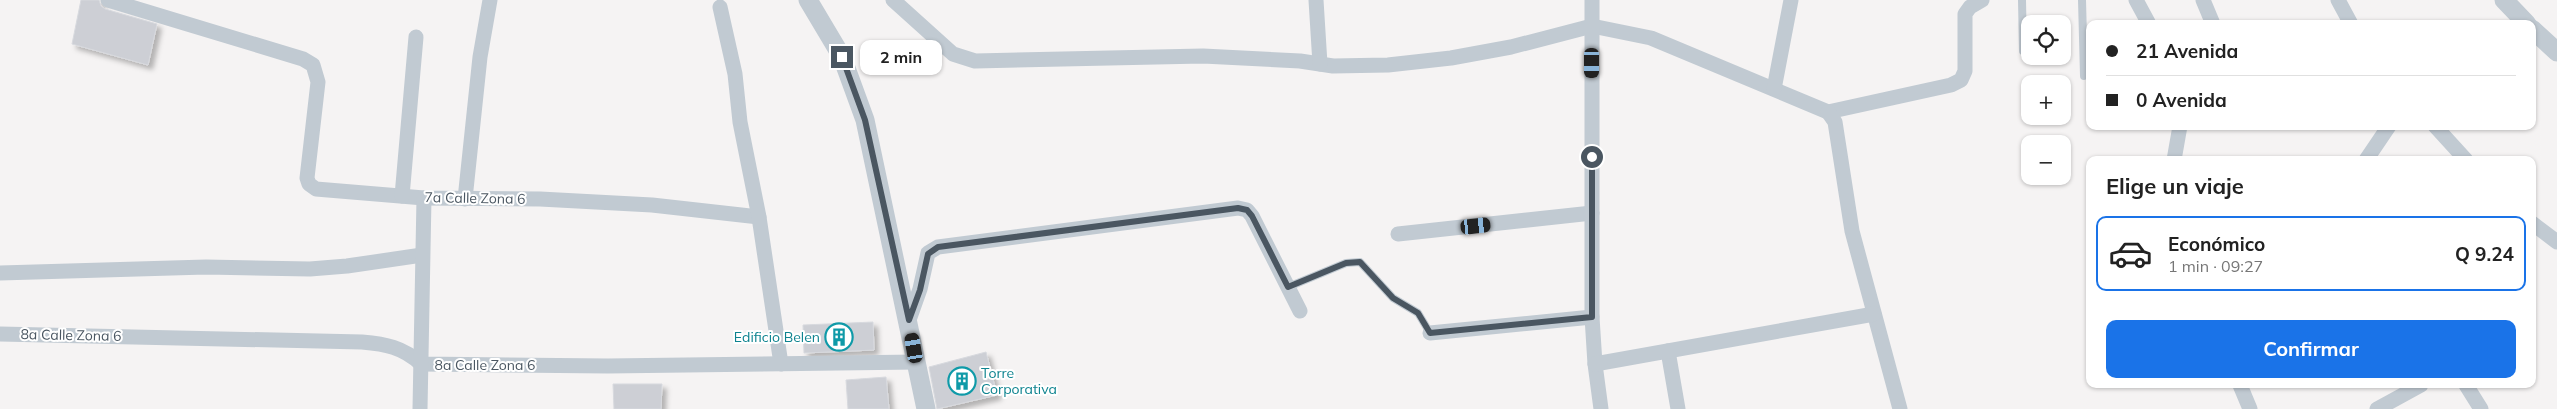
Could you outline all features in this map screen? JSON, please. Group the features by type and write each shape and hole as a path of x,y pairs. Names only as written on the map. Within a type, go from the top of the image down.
{"street":[{"name":"7a Calle Zona 6","path":"108,0 303,59 316,68 318,82 307,178 309,184 316,189 424,198 540,199 652,205 759,217"},
{"path":"465,199 480,57 490,0"},
{"path":"808,0 842,57 865,120 909,320 926,409"},
{"path":"892,0 945,48 968,60 1203,56 1320,64 1388,65 1450,58 1511,47 1592,26 1651,38 1828,112 1835,122 1852,231 1900,409"},
{"path":"1316,0 1320,64"},
{"path":"1592,0 1592,317 1595,364 1601,409"},
{"path":"1774,89 1791,0"},
{"path":"1828,112 1952,85 1961,80 1965,71 1965,14 1970,7 1982,0"},
{"path":"2136,0 2147,20"},
{"path":"2203,0 2211,20"},
{"path":"2338,0 2349,20"},
{"path":"2504,0 2523,20"},
{"path":"720,7 735,74 740,122 759,217 781,364"},
{"path":"2536,32 2557,52"},
{"path":"402,196 416,37"},
{"path":"2175,156 2179,130"},
{"path":"2369,156 2385,130"},
{"path":"2439,130 2462,156"},
{"path":"420,409 424,198"},
{"path":"909,320 920,290 928,254 938,247 1238,208 1247,210 1252,216 1300,311"},
{"path":"1398,234 1592,213"},
{"path":"2536,225 2557,242"},
{"path":"0,273 206,267 310,269 347,266 422,255"},
{"path":"1595,364 1874,314"},
{"path":"1430,333 1592,317"},
{"name":"8a Calle Zona 6","path":"0,334 362,342 396,348 410,354 421,364 917,362"},
{"path":"1668,351 1678,409"},
{"path":"2241,388 2250,409"},
{"path":"2377,409 2416,388"},
{"path":"2468,388 2481,409"}],"lane":[{"path":"2022,0 2022,15"},
{"path":"2082,0 2084,76"},
{"path":"1288,287 1346,263 1360,262 1393,298 1418,313 1430,333"}],"building":[{"path":"81,0 99,0 101,6 105,9 157,24 148,65 72,44"},
{"name":"Edificio Belen","path":"873,322 874,350 804,353 803,325"},
{"name":"Torre Corporativa","path":"986,352 997,395 937,409 929,367"},
{"path":"886,377 889,409 848,409 846,380"},
{"path":"613,384 662,384 661,409 614,409"}],"place":[{"name":"Edificio Belen","path":"839,337"},
{"name":"Torre Corporativa","path":"962,381"}],"route":[{"path":"842,57 852,79 865,120 909,320 920,290 926,259 932,249 949,245 1238,208 1247,210 1252,216 1288,287 1346,263 1360,262 1368,268 1393,298 1418,313 1430,333 1592,317 1592,157"}]}
